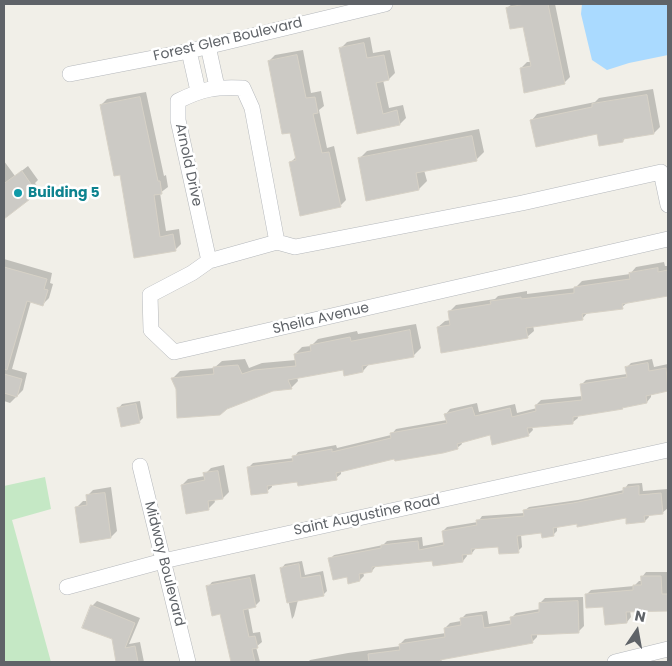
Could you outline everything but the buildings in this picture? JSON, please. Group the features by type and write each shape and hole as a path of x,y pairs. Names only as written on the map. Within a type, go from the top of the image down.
{"street":[{"name":"Forest Glen Boulevard","path":"70,74 189,51 385,4"},
{"path":"208,46 217,87"},
{"path":"189,51 198,91 217,87 243,88 252,108 277,242 296,247 522,203 660,172 668,206"},
{"name":"Arnold Drive","path":"198,91 178,101 178,120 208,261"},
{"name":"Sheila Avenue","path":"277,242 208,261 192,273 150,295 151,330 174,352 668,239"},
{"name":"Saint Augustine Road","path":"67,587 162,561 668,450"},
{"name":"Midway Boulevard","path":"140,466 188,662"},
{"path":"615,662 668,649"}],"green space":[{"path":"45,477 51,509 12,520 51,662 4,662 4,486"}],"water":[{"path":"582,4 668,4 668,55 629,63 607,70 592,60 581,14"}],"place":[{"name":"Building 5","path":"18,193"}]}
